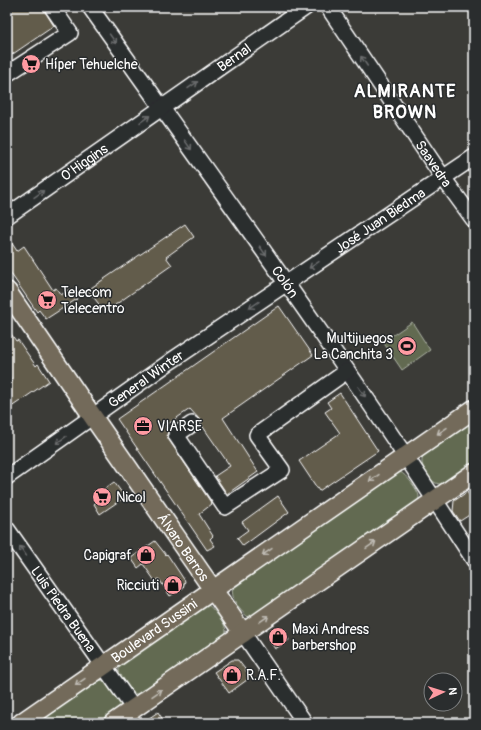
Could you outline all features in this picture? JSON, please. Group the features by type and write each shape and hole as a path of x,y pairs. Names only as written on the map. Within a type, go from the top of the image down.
{"main road":[{"name":"Álvaro Barros","path":"7,291 93,418 214,589 243,633"},
{"name":"Boulevard Sussini","path":"21,723 474,409"},
{"path":"113,723 436,501 474,473"}],"street":[{"path":"7,74 70,32 52,7"},
{"name":"Colón","path":"90,7 348,371 406,455 474,560"},
{"name":"Bernal","path":"161,108 306,7"},
{"name":"Saavedra","path":"328,7 444,179 474,220"},
{"name":"O'Higgins","path":"7,216 161,108"},
{"name":"José Juan Biedma","path":"286,283 444,179 474,157"},
{"name":"General Winter","path":"7,477 93,418 171,361 286,283"},
{"path":"192,424 176,435 225,507 282,470 257,434 348,371"},
{"name":"Luis Piedra Buena","path":"7,529 134,709"},
{"name":"Álvaro Barros","path":"243,633 305,723"}],"green space":[{"name":"Multijuegos La Canchita 3","path":"412,322 430,350 402,370 383,342"},
{"path":"474,419 474,463 447,482 443,484 435,483 423,466 422,459 424,453"},
{"path":"400,472 408,479 416,490 419,496 417,503 254,616 248,617 241,610 234,599 232,590 233,585 396,473"},
{"path":"208,605 224,624 226,633 224,637 144,693 136,694 130,691 119,675 119,668 122,662 203,606"},
{"path":"98,680 105,681 120,702 121,706 119,710 101,723 33,723"}],"building":[{"name":"Híper Tehuelche","path":"7,7 42,7 54,26 7,58"},
{"path":"185,224 194,237 166,257 172,265 105,312 88,290"},
{"path":"7,236 17,251 24,246 53,290 56,288 61,295 70,289 77,299 46,319 39,310 37,312 7,268"},
{"name":"VIARSE","path":"279,306 313,355 223,418 258,472 227,494 215,476 230,466 199,419 190,409 165,426 168,431 167,435 169,440 212,504 199,514 213,536 210,539 215,546 207,550 117,419"},
{"path":"7,328 16,341 18,340 36,366 38,364 49,381 7,410 7,385 13,381 7,372"},
{"path":"340,393 378,451 319,491 299,461 340,433 325,412 331,408 327,402"},
{"path":"114,482 125,497 100,514 94,504 99,500 96,495"},
{"path":"467,492 474,502 474,512 460,521 453,511 454,501"},
{"path":"278,496 289,512 243,546 237,538 248,530 242,522"},
{"path":"155,541 166,555 167,554 185,581 183,588 170,596 159,579 155,581 143,564 138,568 131,558"},
{"name":"Maxi Andress barbershop","path":"280,627 289,640 275,649 270,641 269,635"},
{"name":"R.A.F.","path":"232,660 238,660 251,677 229,693 214,672"},
{"path":"158,712 165,723 142,723"}],"place":[{"name":"Híper Tehuelche","path":"31,64"},
{"name":"Telecom Telecentro","path":"47,300"},
{"name":"Multijuegos La Canchita 3","path":"407,346"},
{"name":"VIARSE","path":"143,426"},
{"name":"Nicol","path":"102,497"},
{"name":"Capigraf","path":"146,555"},
{"name":"Ricciuti","path":"173,585"},
{"name":"Maxi Andress barbershop","path":"278,637"},
{"name":"R.A.F.","path":"232,675"}],"district":[{"name":"ALMIRANTE BROWN","path":"405,101"}]}
